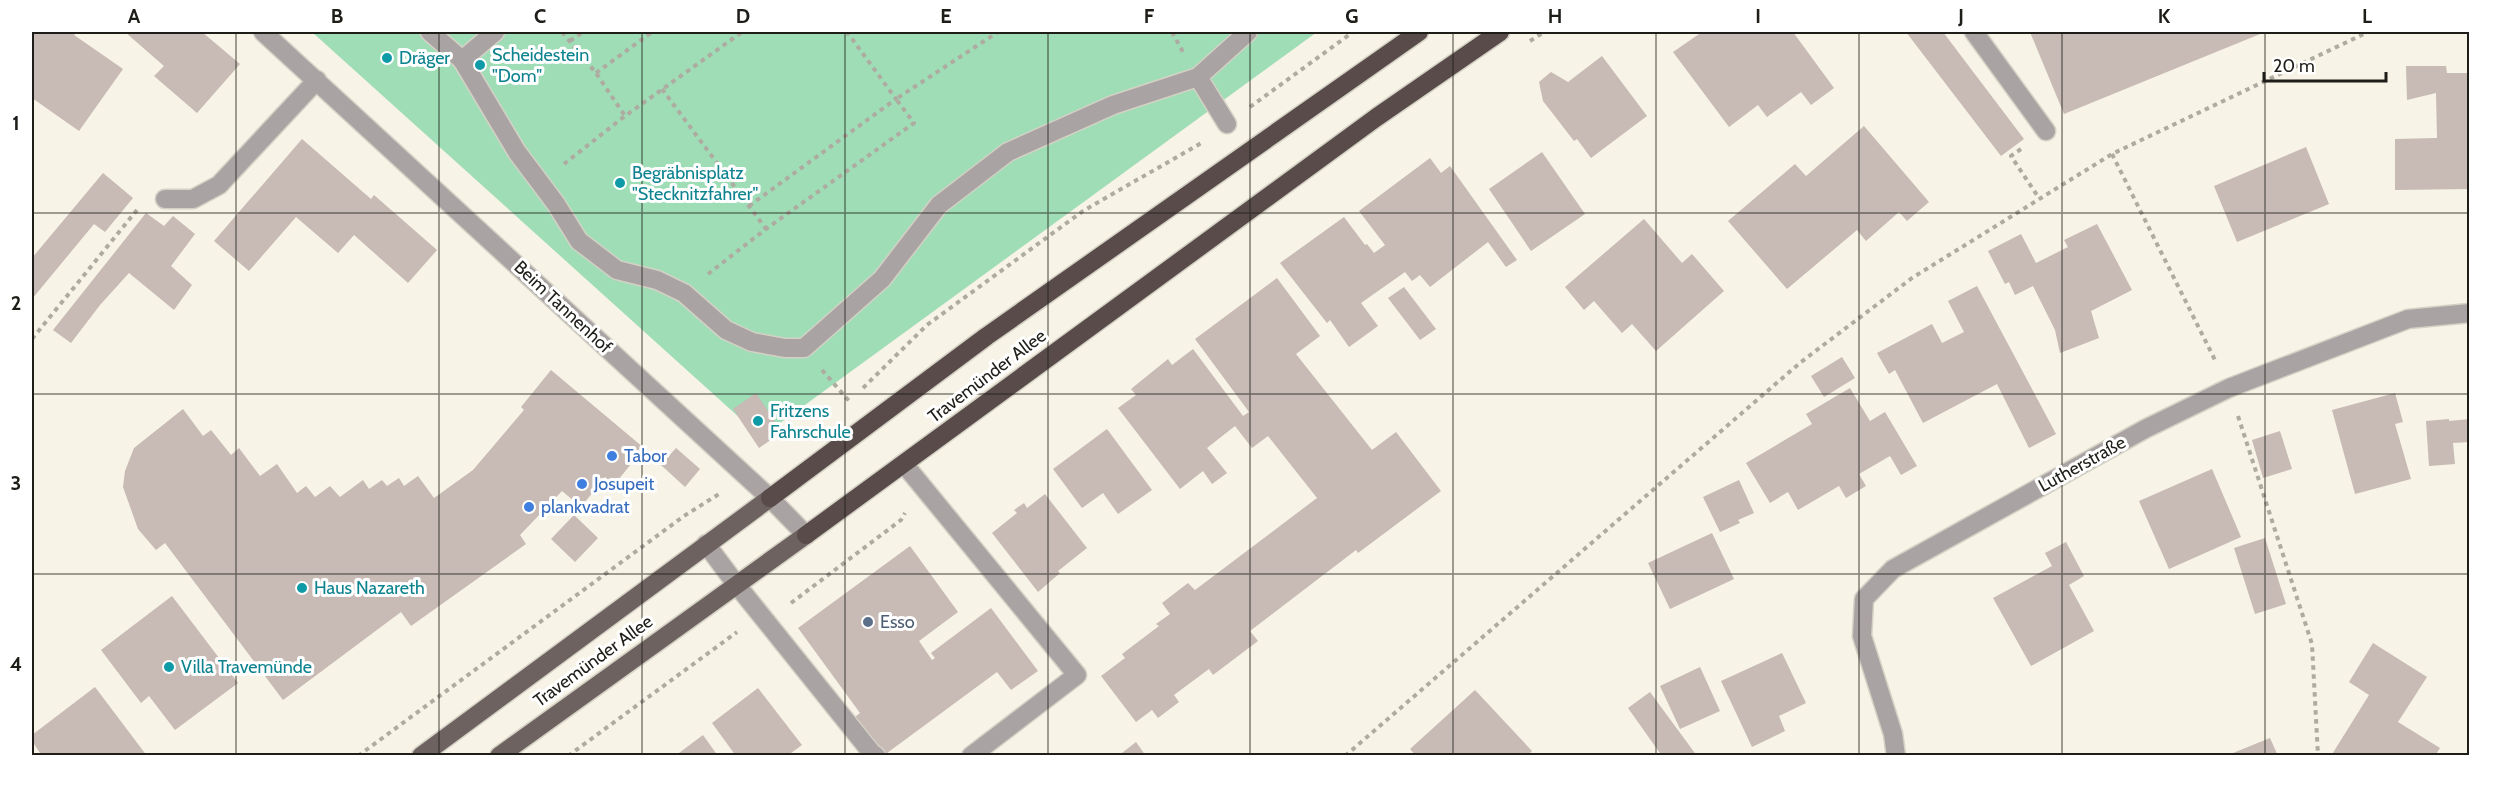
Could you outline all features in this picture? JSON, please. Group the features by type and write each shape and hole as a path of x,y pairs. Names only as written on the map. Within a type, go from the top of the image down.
{"highway":[{"name":"Travemünder Allee","path":"770,498 987,336 1419,32"},
{"name":"Travemünder Allee","path":"806,535 1311,165 1500,32"}],"main road":[{"name":"Travemünder Allee","path":"421,756 770,498"},
{"name":"Travemünder Allee","path":"499,756 806,535"}],"street":[{"name":"Beim Tannenhof","path":"263,32 747,476 806,535"},
{"path":"430,32 462,60 517,152 579,241 617,270 657,280 684,293 726,330 752,342 785,348 804,348 882,279 939,205 1008,152 1113,105 1198,77 1248,32"},
{"path":"462,60 495,32"},
{"path":"1974,32 2046,131"},
{"path":"1198,77 1227,124"},
{"path":"165,199 193,199 219,185 317,80"},
{"name":"Lutherstraße","path":"1896,756 1893,734 1862,636 1864,599 1893,569 2145,429 2229,388 2408,319 2469,312"},
{"path":"904,464 1077,675 971,756"},
{"path":"706,544 876,756"}],"path":[{"path":"562,32 596,73 625,116"},
{"path":"570,42 584,32"},
{"path":"596,73 652,32"},
{"path":"540,183 625,116 739,32"},
{"path":"684,293 766,229 914,123 847,32"},
{"path":"749,206 896,99 998,32"},
{"path":"840,408 927,326 1065,224 1083,211 1193,150 1353,32"},
{"path":"1345,756 1801,362 1912,278 2112,154 2368,32"},
{"path":"662,89 766,229"},
{"path":"2039,198 2011,156 2046,131"},
{"path":"2112,154 2229,388 2312,644 2318,756"},
{"path":"32,339 140,207 165,199"},
{"path":"804,348 849,401"},
{"path":"358,756 674,523 747,476"}],"green space":[{"path":"312,32 1317,32 761,437"}],"building":[{"path":"32,32 77,32 74,35 123,69 79,131 32,98"},
{"path":"125,32 202,32 240,64 197,113 154,76 164,66"},
{"path":"1702,32 1723,32 1725,34 1728,32 1793,32 1834,88 1811,105 1801,92 1767,117 1758,105 1729,127 1673,52"},
{"path":"1906,32 1943,32 2024,139 2001,156"},
{"path":"2030,32 2265,32 2064,114"},
{"path":"1602,56 1647,116 1591,158 1577,139 1574,141 1543,101 1539,82 1551,72 1568,82"},
{"path":"2406,66 2446,66 2447,73 2470,73 2470,189 2395,190 2395,139 2437,138 2436,93 2407,100"},
{"path":"1864,126 1929,202 1907,221 1899,212 1866,241 1857,230 1787,289 1728,221 1795,164 1806,176"},
{"path":"302,139 371,199 374,195 437,250 408,283 354,235 338,253 296,217 249,271 214,241"},
{"path":"2306,147 2329,204 2237,242 2214,186"},
{"path":"1542,152 1585,214 1531,251 1489,189"},
{"path":"1430,158 1441,173 1450,166 1517,260 1506,267 1488,242 1430,287 1420,275 1412,281 1405,272 1361,303 1378,326 1349,347 1330,320 1327,323 1280,263 1344,217 1374,253 1385,245 1359,211"},
{"path":"103,173 133,198 105,232 94,224 32,299 32,258"},
{"path":"146,213 164,226 173,216 195,234 171,266 192,285 174,310 129,273 100,305 71,343 53,330"},
{"path":"1644,219 1682,263 1692,254 1724,291 1656,351 1632,324 1622,333 1594,301 1584,310 1565,287"},
{"path":"2097,224 2132,290 2091,311 2099,338 2060,353 2055,330 2033,286 2015,295 2009,282 2005,284 1988,251 2021,234 2036,263 2068,247 2064,240"},
{"path":"1277,278 1320,336 1296,354 1372,450 1396,432 1441,491 1358,553 1356,550 1250,631 1258,641 1213,675 1209,669 1174,695 1179,702 1158,718 1152,710 1136,722 1101,676 1125,658 1122,654 1159,626 1156,624 1170,614 1162,603 1188,583 1195,590 1317,498 1268,436 1252,448 1235,426 1207,448 1227,473 1212,484 1203,471 1180,489 1118,408 1136,395 1131,389 1168,359 1172,365 1193,349 1243,416 1249,412 1195,339"},
{"path":"1977,286 2056,434 2029,448 1997,384 1923,423 1895,370 1889,374 1877,353 1932,324 1942,343 1964,332 1948,301"},
{"path":"1404,287 1436,329 1420,340 1388,298"},
{"path":"1842,357 1855,378 1824,397 1811,376"},
{"path":"551,370 644,448 614,485 605,477 581,507 562,491 520,535 526,544 411,626 401,612 283,700 165,543 156,550 138,529 123,487 125,471 134,448 183,409 203,436 211,430 231,455 239,448 260,476 277,464 297,493 306,486 315,497 330,486 340,497 363,480 369,489 382,480 387,486 399,478 404,486 418,476 434,498 473,470 524,410 521,407"},
{"path":"1850,388 1870,421 1885,412 1917,466 1901,475 1890,456 1859,474 1866,486 1846,498 1839,486 1798,510 1788,492 1770,503 1746,463 1812,424 1806,414"},
{"name":"Fritzens Fahrschule","path":"756,393 782,432 759,448 733,409"},
{"path":"2395,393 2403,422 2395,424 2411,479 2355,494 2332,410"},
{"path":"2449,419 2449,421 2470,419 2470,442 2453,443 2455,464 2429,466 2426,421"},
{"path":"1107,429 1152,490 1118,514 1103,493 1082,508 1053,469"},
{"path":"2280,431 2292,469 2263,478 2252,440"},
{"path":"676,448 700,469 685,487 661,465"},
{"path":"2212,469 2241,537 2169,569 2139,501"},
{"path":"1739,480 1754,513 1738,520 1740,523 1720,532 1703,497"},
{"path":"1045,494 1087,548 1058,571 1060,573 1038,592 992,533 1017,513 1014,510 1024,503 1027,508"},
{"path":"574,515 598,538 575,562 551,539"},
{"path":"1712,533 1734,579 1670,609 1648,563"},
{"path":"2265,538 2286,604 2255,614 2234,548"},
{"path":"2066,542 2084,576 2069,585 2094,631 2031,666 1993,598 2052,566 2045,553"},
{"path":"910,546 958,612 919,641 932,660 935,658 931,653 991,608 1038,671 1011,690 997,672 883,756 855,717 860,713 798,628"},
{"name":"Villa Travemünde","path":"172,596 238,683 175,730 149,696 141,703 101,650"},
{"path":"2373,643 2427,677 2398,722 2440,748 2435,756 2331,756 2369,695 2349,682"},
{"path":"1782,653 1806,703 1779,716 1785,731 1752,747 1721,681"},
{"path":"1700,667 1720,711 1680,729 1660,686"},
{"path":"95,687 147,756 42,756 32,741 32,735"},
{"path":"758,688 802,745 787,756 736,756 712,723"},
{"path":"1475,690 1532,751 1527,756 1416,756 1410,749"},
{"path":"1650,692 1697,756 1662,756 1628,708"},
{"path":"703,735 718,756 675,756"},
{"path":"2270,738 2278,756 2228,756 2228,755"},
{"path":"1136,742 1146,756 1118,756"}],"place":[{"name":"Dräger","path":"387,58"},
{"name":"Scheidestein \"Dom\"","path":"480,65"},
{"name":"Begräbnisplatz \"Stecknitzfahrer\"","path":"620,183"},
{"name":"Fritzens Fahrschule","path":"758,421"},
{"name":"Tabor","path":"612,456"},
{"name":"Josupeit","path":"582,484"},
{"name":"plankvadrat","path":"529,507"},
{"name":"Haus Nazareth","path":"302,588"},
{"name":"Esso","path":"868,622"},
{"name":"Villa Travemünde","path":"169,667"}]}
